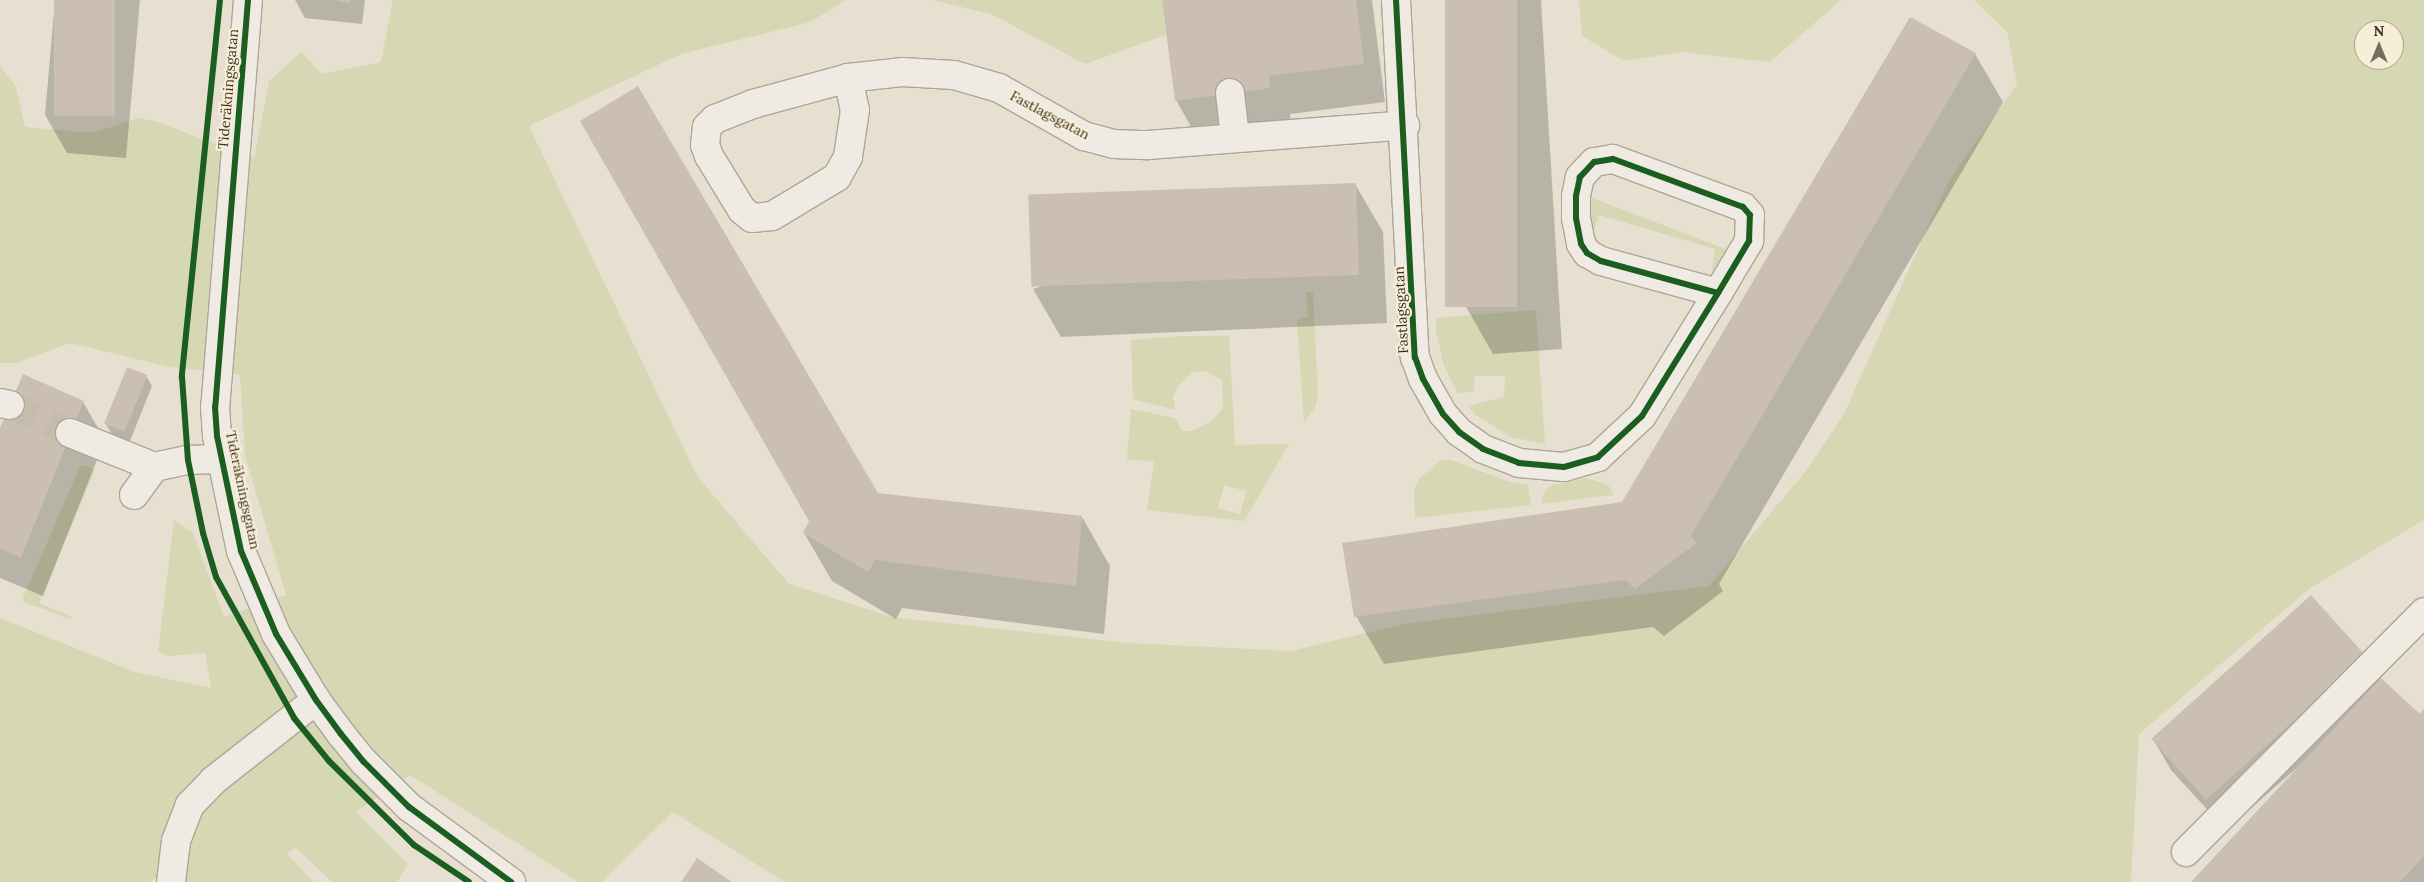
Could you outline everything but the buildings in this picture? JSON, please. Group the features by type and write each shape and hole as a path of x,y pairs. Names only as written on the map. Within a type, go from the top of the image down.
{"street":[{"name":"Tideräkningsgatan","path":"248,0 218,344 215,407 222,459 241,550 276,634 316,700 364,762 409,807 511,882"},
{"name":"Fastlagsgatan","path":"1396,0 1405,125 1416,357 1423,379 1442,414 1466,439 1483,449 1533,465 1564,467 1598,457 1642,416 1718,293 1749,241 1751,224 1746,209 1613,159 1599,161 1587,168 1578,182 1576,218 1581,244 1587,253 1601,260 1718,293"},
{"name":"Fastlagsgatan","path":"848,78 856,110 848,157 837,177 772,216 752,218 742,210 709,156 705,145 707,127 715,119 752,104 848,78 902,72 954,75 999,88 1084,136 1114,144 1148,145 1405,125"},
{"path":"1230,93 1235,137"},
{"path":"70,433 154,467 188,460 222,459"},
{"path":"134,495 154,467"},
{"path":"2186,852 2424,612"},
{"path":"171,882 176,841 190,805 214,780 316,700"}],"green space":[{"path":"393,0 846,0 810,22 681,54 529,126 697,476 789,584 892,617 1128,643 1290,651 1409,623 1709,586 1806,471 1844,414 1949,180 2017,84 2007,32 1974,0 2424,0 2424,520 2309,589 2139,734 2131,882 785,882 673,812 602,882 578,882 410,775 356,812 408,864 397,882 332,882 296,848 287,854 314,882 185,882 184,875 153,879 151,882 0,882 0,618 135,672 211,688 205,653 169,656 158,652 174,520 193,533 224,617 286,595 245,455 240,375 170,367 70,343 16,363 0,363 0,66 16,87 25,127 91,133 139,118 158,122 254,159 269,81 301,52 322,74 381,62"},
{"path":"932,0 1162,0 1166,35 1085,64 991,14"},
{"path":"1579,0 1841,0 1770,62 1681,52 1624,61 1582,36"},
{"path":"1590,197 1728,250 1712,270 1715,249 1599,215 1591,237"},
{"path":"1306,292 1313,292 1318,396 1316,406 1304,422 1297,320 1308,317"},
{"path":"1536,310 1545,444 1511,437 1476,415 1468,406 1504,397 1505,376 1475,376 1474,391 1458,394 1444,366 1436,331 1436,318"},
{"path":"1182,336 1229,336 1235,445 1289,444 1244,521 1147,510 1154,462 1127,459 1131,409 1175,418 1182,431 1192,431 1212,421 1223,408 1222,380 1205,371 1193,372 1178,386 1173,397 1175,410 1133,399 1131,340","holes":["1224,485 1246,491 1240,514 1218,508"]},
{"path":"1441,460 1451,460 1510,482 1528,485 1531,505 1415,518 1414,490 1420,478"},
{"path":"84,465 95,470 39,603 72,617 71,619 24,602 23,598 80,466"},
{"path":"1586,478 1604,483 1610,487 1613,495 1541,504 1544,492 1552,485"}],"tunnel":[{"path":"10,405 70,433"}],"cycle path":[{"path":"220,0 182,377 188,460 203,533 216,577 294,718 329,761 414,845 469,882"},
{"path":"248,0 215,407 217,436 241,551 276,634 316,700 341,734 364,762 409,807 511,882"},
{"path":"1396,0 1415,357 1423,379 1443,414 1459,432 1483,449 1519,463 1564,467 1598,457 1642,416 1718,293 1749,241 1750,215 1743,207 1613,159 1594,162 1580,177 1576,196 1576,218 1581,244 1587,253 1601,261 1718,293"}]}
